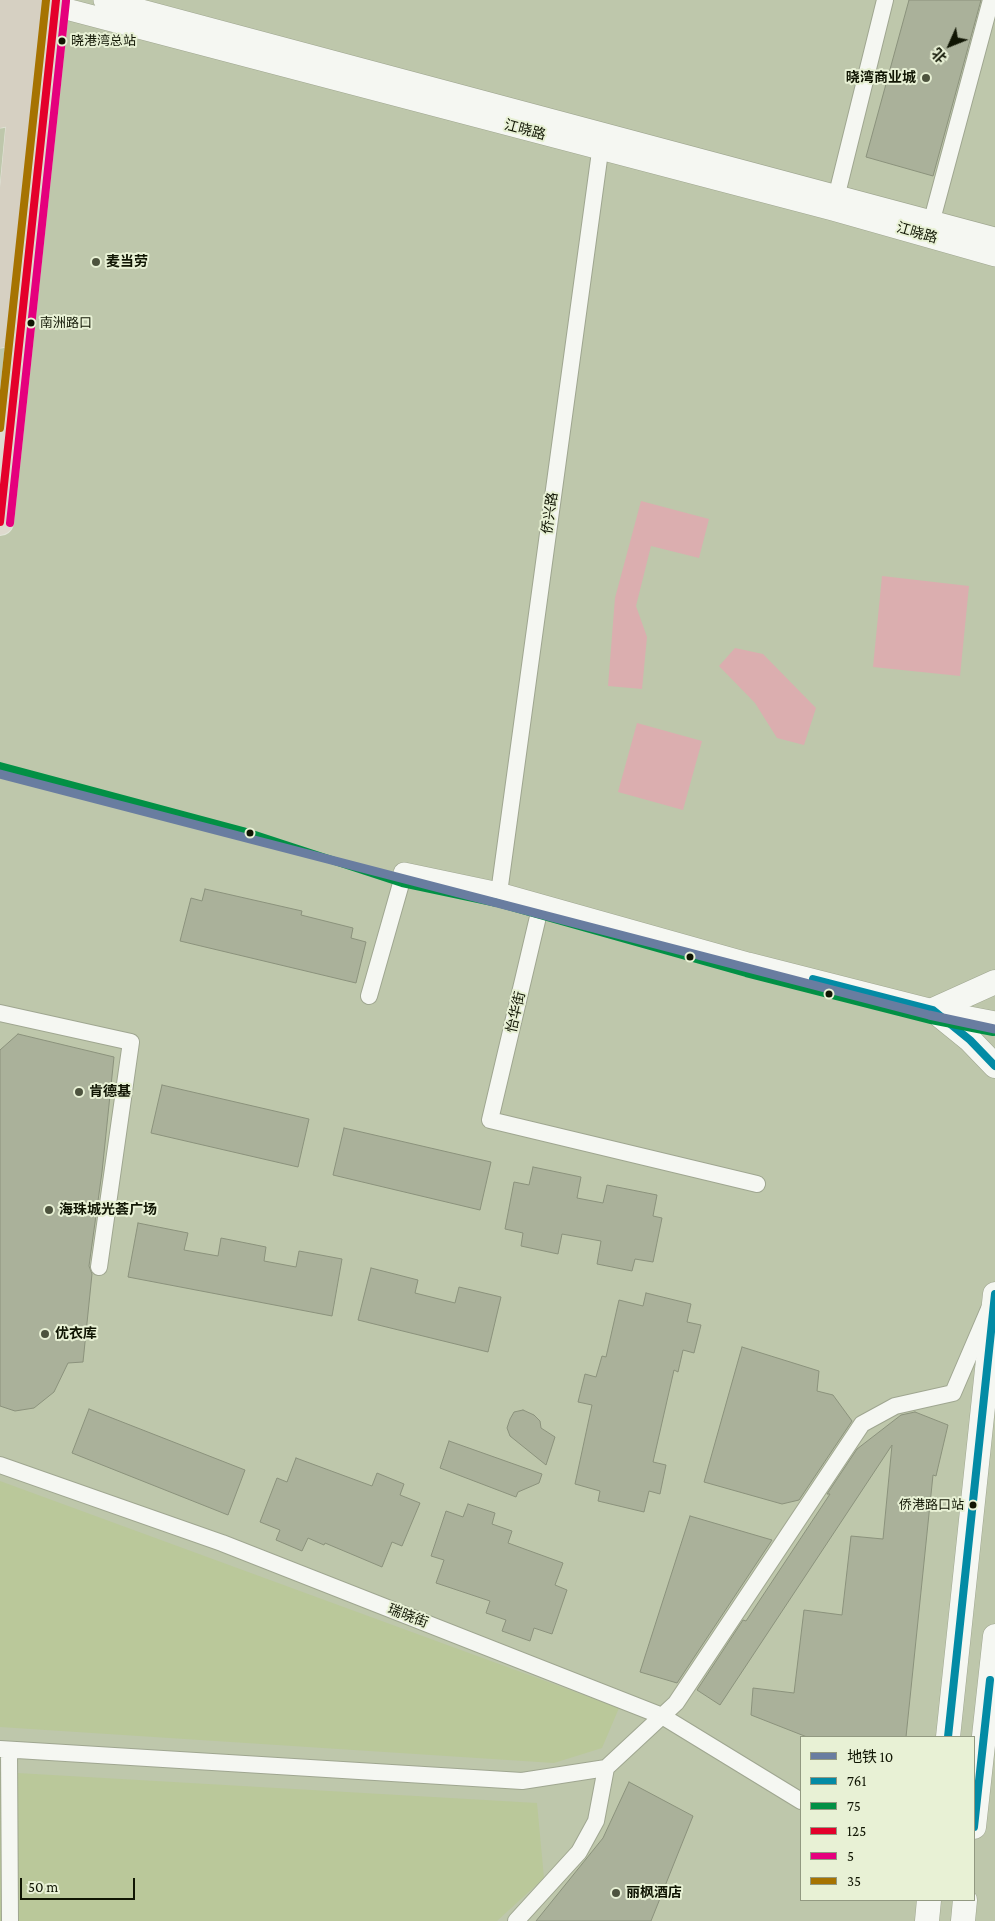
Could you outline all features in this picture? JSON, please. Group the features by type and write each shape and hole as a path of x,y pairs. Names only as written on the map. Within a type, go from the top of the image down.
{"highway":[{"path":"0,114 11,0"},
{"path":"0,334 48,2"}],"main road":[{"path":"0,522 48,2"},
{"path":"995,982 933,1010 970,1040 995,1066"},
{"path":"948,1736 995,1295"},
{"path":"975,1818 995,1636"},
{"path":"927,1921 929,1901"},
{"path":"963,1921 966,1901"}],"street":[{"name":"江晓路","path":"104,0 601,142"},
{"path":"834,202 885,0"},
{"path":"930,228 991,0"},
{"name":"江晓路","path":"48,2 601,142 930,228 995,238"},
{"name":"侨兴路","path":"498,893 601,142"},
{"name":"江晓路","path":"930,228 995,256"},
{"path":"369,996 404,873 498,893 748,963 933,1010 995,1022"},
{"name":"怡华街","path":"541,904 490,1120 757,1184"},
{"path":"0,1014 132,1042 99,1266"},
{"path":"10,1921 4,1749 522,1781 606,1768 676,1703 862,1424 896,1406 954,1393 995,1295"},
{"name":"瑞晓街","path":"0,1465 222,1543 662,1716 800,1800"},
{"path":"516,1921 579,1852 596,1822 606,1768"}],"shaded area":[{"path":"641,501 709,519 699,558 651,546 636,606 647,637 642,689 608,686 615,598"},
{"path":"882,576 969,586 960,676 873,667"},
{"path":"735,648 763,654 816,708 804,745 777,738 755,703 719,666"},
{"path":"637,723 702,741 683,810 618,792"},
{"path":"0,1481 619,1708 602,1748 554,1763 0,1727"},
{"path":"0,1772 537,1803 544,1878 497,1921 0,1921"}],"building":[{"name":"晓湾商业城","path":"909,0 981,0 933,176 866,157"},
{"path":"205,889 302,911 301,915 353,928 351,938 366,942 356,983 180,941 191,898 202,901"},
{"name":"海珠城光荟广场","path":"18,1034 114,1057 102,1172 89,1266 92,1274 83,1362 68,1363 54,1392 34,1408 15,1411 0,1406 0,1050"},
{"path":"162,1085 309,1119 298,1167 151,1133"},
{"path":"344,1128 491,1162 480,1210 333,1175"},
{"path":"533,1167 581,1177 577,1198 603,1203 607,1185 657,1195 653,1216 662,1218 653,1262 635,1259 632,1271 597,1264 601,1241 562,1234 558,1254 521,1246 523,1233 505,1229 514,1182 529,1185"},
{"path":"138,1223 188,1233 184,1250 218,1256 221,1238 266,1247 264,1261 296,1267 299,1251 342,1259 332,1316 128,1277"},
{"path":"371,1268 418,1280 415,1293 455,1303 459,1287 501,1297 488,1352 358,1320"},
{"path":"646,1293 691,1304 687,1322 701,1325 694,1353 683,1350 678,1372 674,1370 653,1462 666,1465 660,1494 649,1491 644,1512 598,1501 600,1491 575,1484 592,1405 578,1402 585,1374 596,1377 602,1356 606,1357 619,1300 643,1306"},
{"path":"742,1347 819,1371 817,1391 833,1395 852,1421 799,1500 782,1504 704,1482"},
{"path":"89,1409 245,1470 228,1515 72,1453"},
{"path":"523,1410 534,1415 540,1421 541,1428 555,1437 546,1465 510,1436 507,1428 510,1419 514,1412"},
{"path":"915,1412 948,1425 936,1476 933,1475 906,1736 804,1736 751,1715 753,1688 794,1693 804,1610 842,1615 851,1536 883,1539 892,1445 720,1705 697,1690 743,1620 746,1621 830,1494 827,1494 857,1449 901,1415"},
{"path":"449,1441 542,1474 539,1483 518,1492 516,1497 440,1468"},
{"path":"296,1458 372,1486 377,1473 404,1484 400,1495 420,1503 402,1546 392,1542 382,1567 325,1543 324,1545 308,1538 302,1551 276,1540 280,1530 260,1522 277,1478 287,1482"},
{"path":"468,1504 495,1513 492,1524 512,1531 508,1543 563,1563 555,1585 567,1590 552,1634 534,1628 530,1641 502,1631 506,1620 486,1613 490,1601 436,1583 444,1560 431,1556 446,1511 463,1517"},
{"path":"690,1516 772,1540 677,1683 640,1672"},
{"path":"629,1782 693,1816 651,1921 536,1921 603,1838"}],"metro line":[{"name":"10","path":"0,774 929,1015 995,1029"}],"transit line":[{"name":"35","path":"0,428 46,0"},
{"name":"125","path":"0,522 56,0"},
{"name":"5","path":"10,523 66,1"},
{"name":"75","path":"0,766 243,831 402,883 497,903 746,973 931,1020 993,1032"},
{"name":"761","path":"813,979 933,1010 970,1040 995,1066"},
{"name":"761","path":"948,1736 995,1294"},
{"name":"761","path":"975,1818 990,1680"}],"place":[{"name":"晓港湾总站","path":"62,41"},
{"name":"晓湾商业城","path":"926,78"},
{"name":"麦当劳","path":"96,262"},
{"name":"南洲路口","path":"31,323"},
{"name":"肯德基","path":"79,1092"},
{"name":"海珠城光荟广场","path":"49,1210"},
{"name":"优衣库","path":"45,1334"},
{"name":"侨港路口站","path":"973,1505"},
{"name":"丽枫酒店","path":"616,1893"}]}
